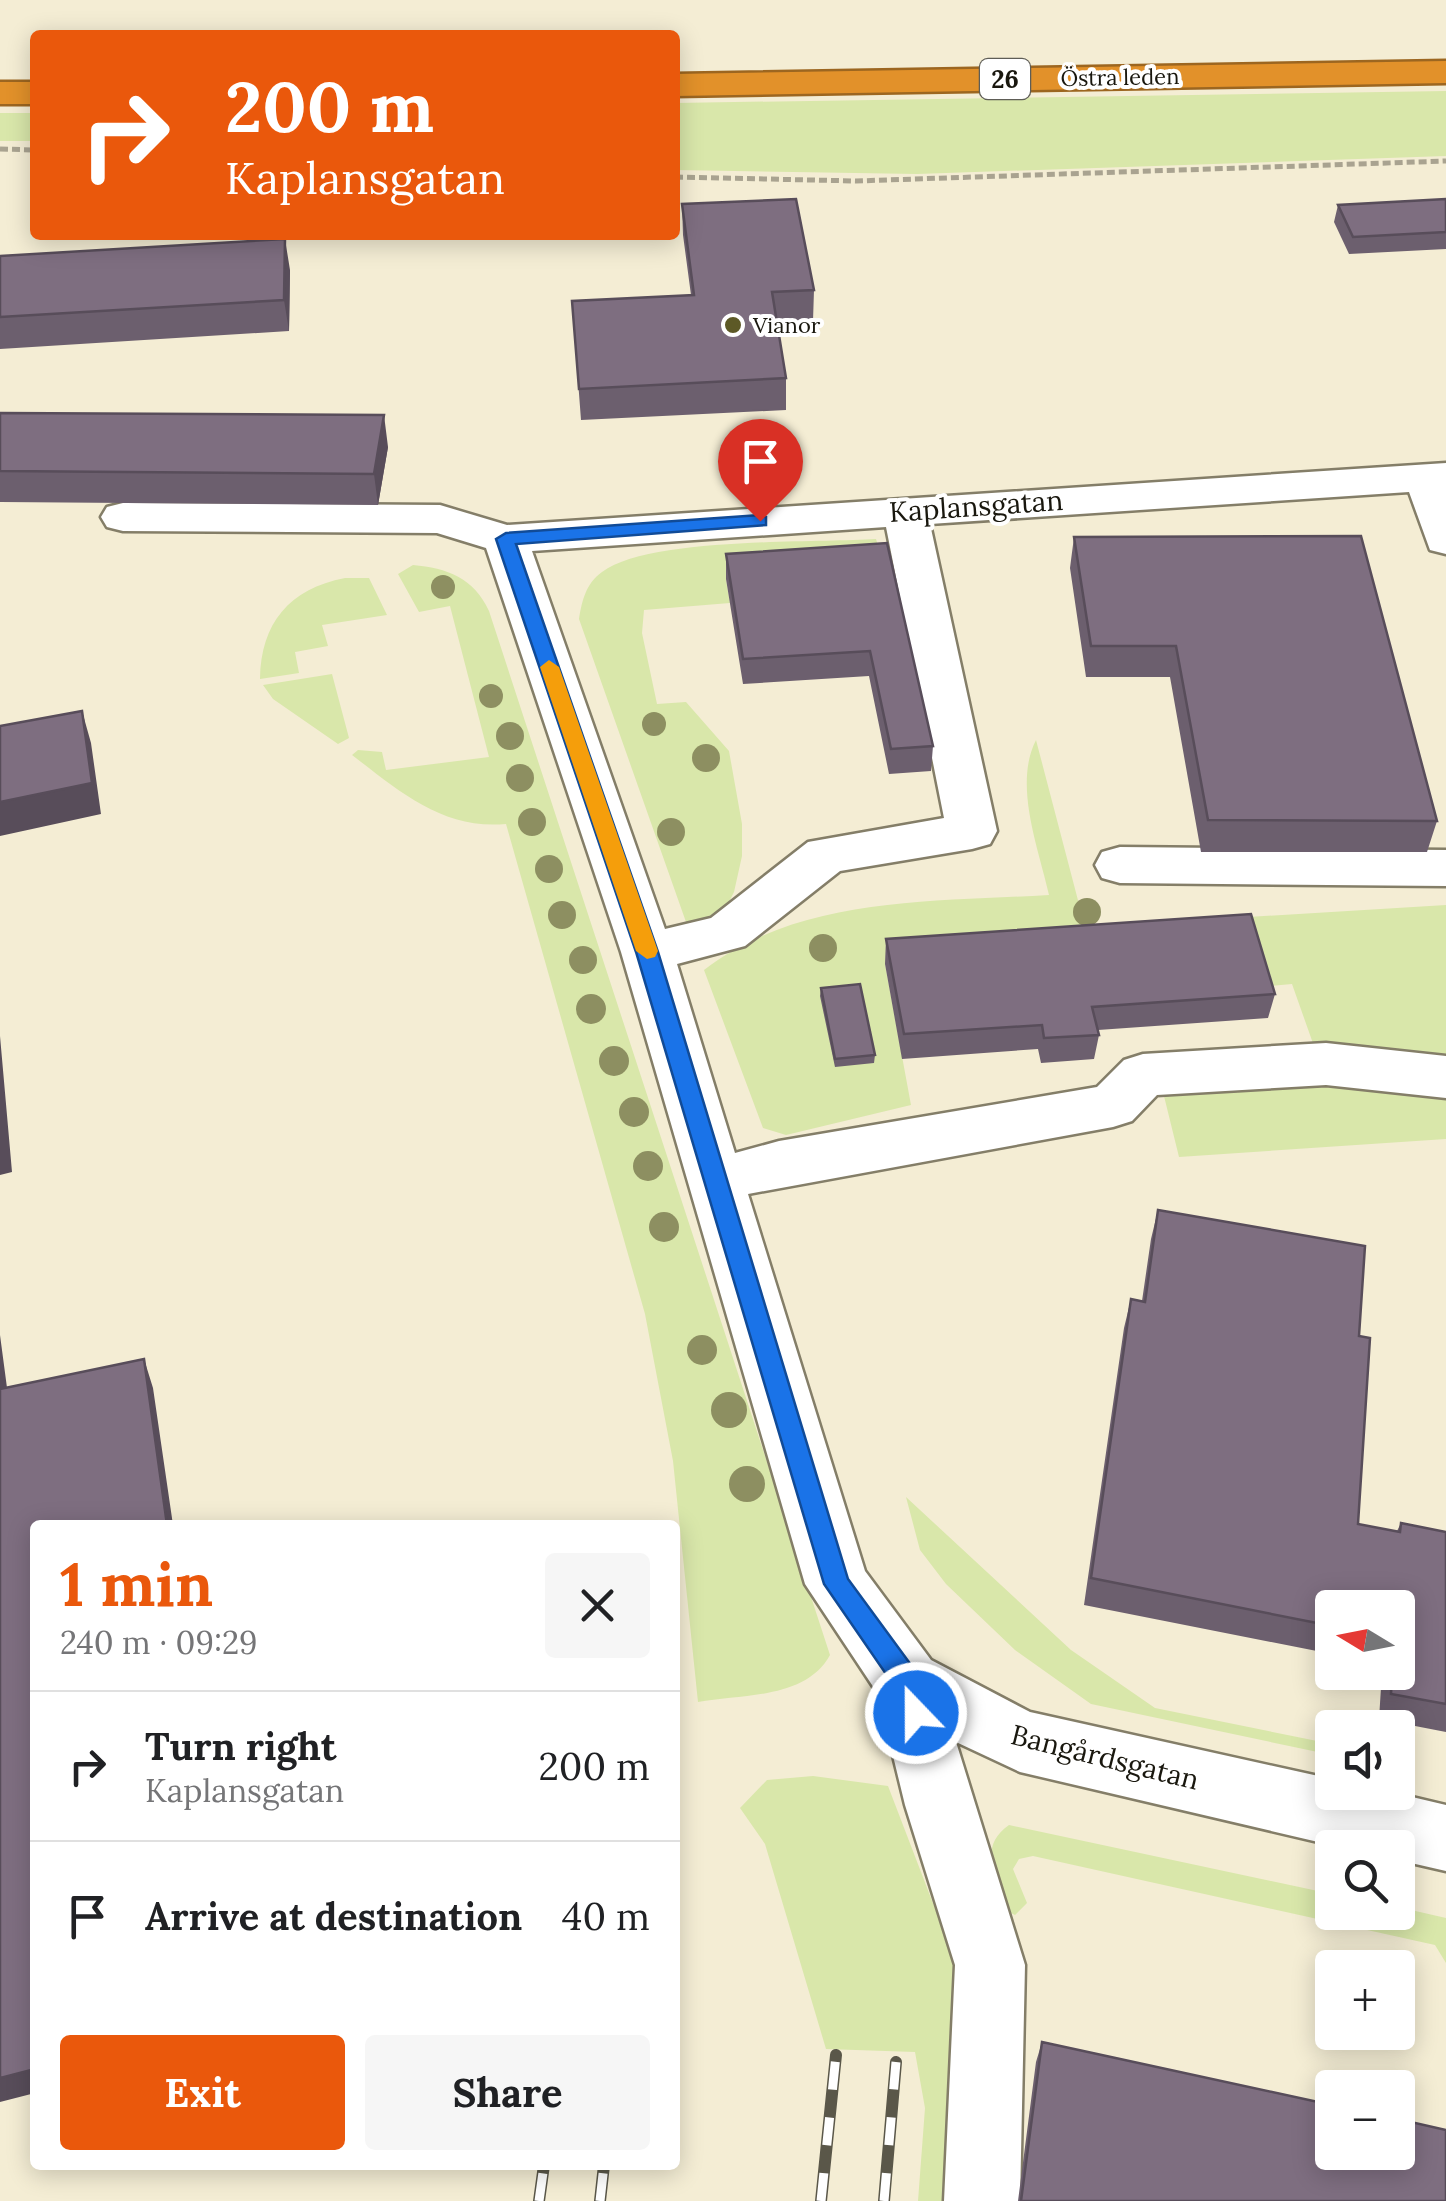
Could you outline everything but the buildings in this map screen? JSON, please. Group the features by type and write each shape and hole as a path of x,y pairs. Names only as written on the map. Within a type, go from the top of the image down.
{"highway":[{"name":"Östra leden","path":"680,85 1446,72"},
{"path":"0,93 30,93"}],"street":[{"name":"Kaplansgatan","path":"506,539 1436,476"},
{"path":"1436,476 1446,540"},
{"path":"647,952 727,934 826,855 972,831 906,510"},
{"path":"122,517 440,519 506,539"},
{"name":"Bangårdsgatan","path":"506,539 647,952 837,1584 908,1682 1020,1741 1446,1838"},
{"path":"1120,865 1446,868"},
{"path":"716,1180 779,1163 1113,1106 1142,1075 1326,1064 1446,1077"},
{"path":"908,1682 938,1805 990,1966 982,2201"}],"path":[{"path":"0,149 30,150"},
{"path":"680,177 856,181 1446,161"}],"green space":[{"path":"1446,91 1446,156 917,174 680,170 680,103"},
{"path":"0,113 30,113 30,141 0,141"},
{"path":"876,539 885,568 726,580 730,603 644,610 642,633 657,704 686,702 729,751 742,824 742,856 734,892 721,918 686,922 579,619 588,587 602,572 625,561 692,547"},
{"path":"413,565 458,577 476,590 489,611 830,1655 806,1680 790,1687 698,1702 673,1461 645,1314 506,824 462,821 442,814 405,794 352,755 358,750 382,752 386,770 489,757 450,606 419,612 398,574"},
{"path":"345,578 369,578 387,615 322,625 328,646 295,652 299,673 260,679 266,641 282,612 308,591"},
{"path":"332,674 349,738 338,744 273,699 263,685"},
{"path":"1036,740 1085,927 1446,905 1446,1061 1315,1049 1292,984 1259,987 1244,939 885,964 911,1105 786,1135 763,1128 704,970 742,946 782,928 825,916 915,902 1049,895 1027,797 1030,758"},
{"path":"1321,1083 1446,1096 1446,1139 1179,1157 1163,1092"},
{"path":"906,1497 1071,1650 1155,1708 1315,1741 1315,1751 1091,1704 1015,1650 946,1584 920,1550"},
{"path":"813,1776 888,1786 962,1979 962,2201 918,2201 925,2108 915,2052 826,2049 765,1844 740,1808 767,1780"},
{"path":"1009,1825 1315,1890 1315,1918 1033,1856 1019,1859 1013,1869 1027,1903 1015,1915 1007,1911 992,1865 993,1844"},
{"path":"1415,1911 1446,1918 1446,1963 1435,1945 1367,1930 1415,1930"}],"railway":[{"path":"821,2201 836,2055"},
{"path":"884,2201 896,2062"},
{"path":"539,2201 543,2170"},
{"path":"600,2201 603,2170"}],"slow traffic":[{"path":"549,667 647,951"}],"place":[{"name":"Vianor","path":"733,325"}],"route":[{"path":"760,521 506,539 647,952 837,1584 908,1682 916,1713"}]}
